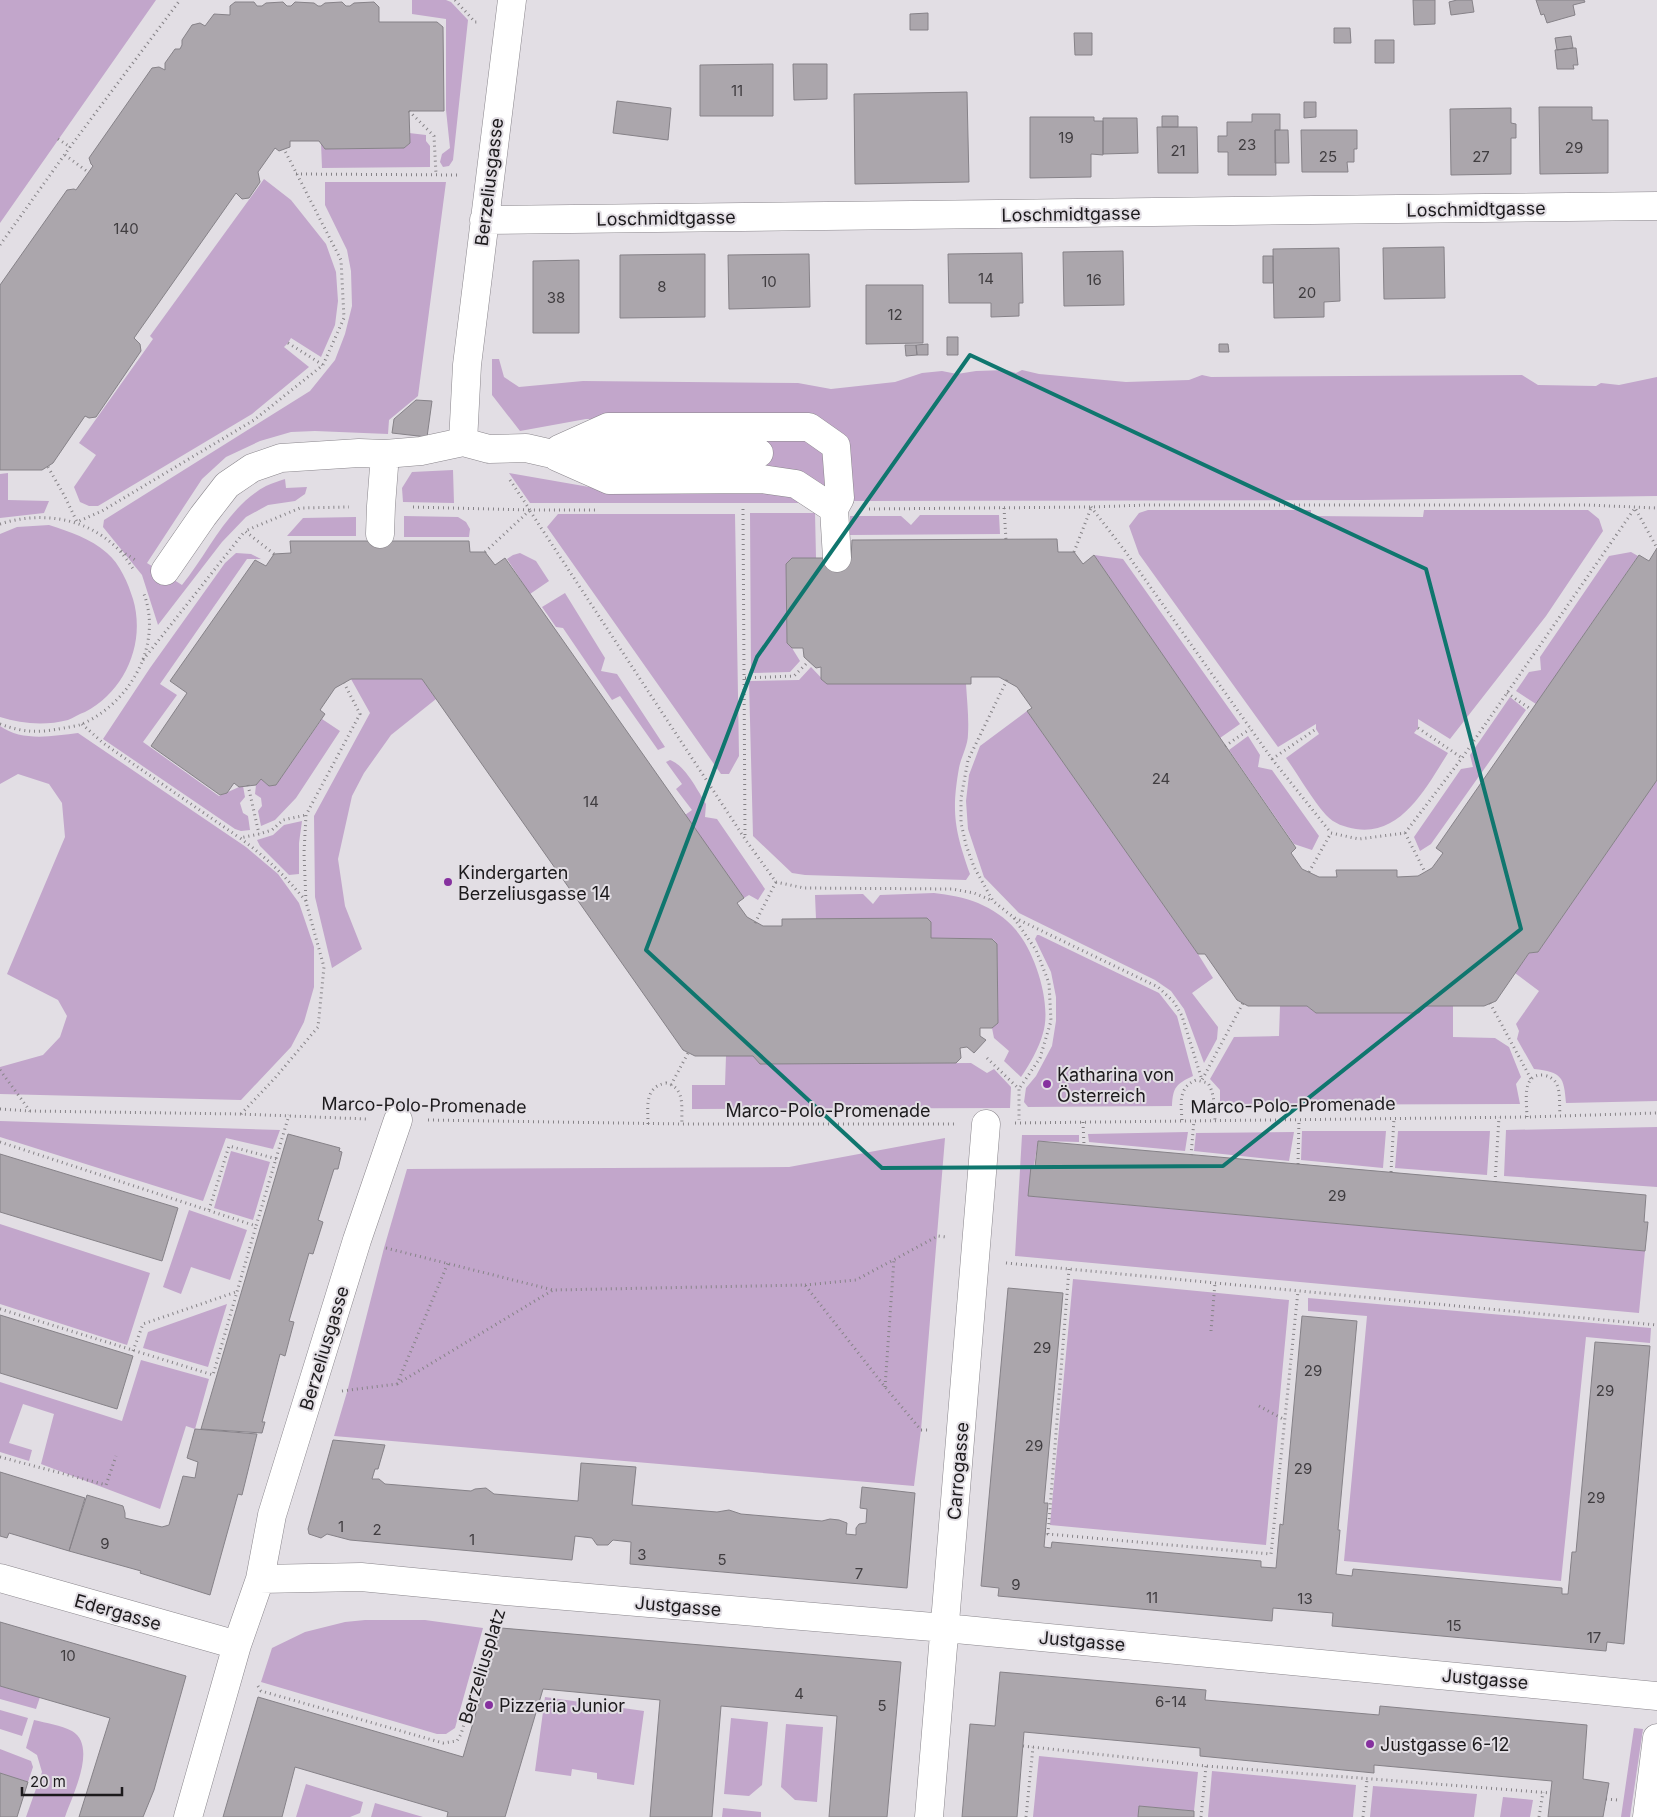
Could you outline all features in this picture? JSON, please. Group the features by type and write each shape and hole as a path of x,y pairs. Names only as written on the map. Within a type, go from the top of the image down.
{"street":[{"name":"Berzeliusgasse","path":"463,442 467,365 512,0"},
{"name":"Loschmidtgasse","path":"484,220 1657,206"},
{"path":"548,453 608,427 809,427 836,446 840,498 834,509 837,558"},
{"path":"165,571 227,485 252,468 281,458 421,451 463,442 489,448 526,448 548,453 609,480 762,479 796,484 834,509"},
{"path":"548,453 759,453"},
{"path":"380,534 385,454"},
{"name":"Berzeliusgasse","path":"260,1579 272,1515 357,1240 398,1120"},
{"name":"Carrogasse","path":"929,1817 986,1124"},
{"name":"Berzeliusplatz","path":"260,1579 361,1577 506,1591"},
{"name":"Edergasse","path":"0,1578 237,1646"},
{"path":"188,1817 237,1646 260,1579"},
{"name":"Justgasse","path":"506,1591 945,1628 1657,1696"},
{"path":"1647,1817 1657,1738"}],"path":[{"path":"0,245 70,147 180,0"},
{"path":"409,111 434,136 436,174"},
{"path":"58,139 70,147"},
{"path":"77,522 102,512 254,420 323,365 344,318 341,260 284,149"},
{"path":"64,156 88,172"},
{"path":"296,174 489,175"},
{"path":"288,343 323,365"},
{"path":"489,448 745,839 776,882 804,888 952,889 974,893 993,901 1013,917 1158,987 1174,1002 1182,1016 1202,1080"},
{"path":"48,466 77,522"},
{"path":"834,509 1146,505 1587,504 1657,508"},
{"path":"1074,552 1091,507"},
{"path":"1091,507 1125,551 1250,729 1331,833 1359,839 1405,833 1462,758 1635,508"},
{"path":"734,508 752,508"},
{"path":"743,508 745,839"},
{"path":"1004,508 1006,540"},
{"path":"1635,508 1657,548"},
{"path":"485,552 530,510 598,510"},
{"path":"0,524 20,518 47,516 77,522 98,532 118,549 137,575"},
{"path":"142,661 245,531"},
{"path":"1651,538 1657,537"},
{"path":"0,724 14,729 41,732 82,724 115,703 135,677 142,661 149,628 147,602 144,593"},
{"path":"745,678 794,676 809,661"},
{"path":"993,901 974,867 966,845 961,823 960,798 968,760 1006,680"},
{"path":"240,1114 275,1078 318,1027 324,966 306,902 304,853 306,815 360,714 344,683"},
{"path":"1507,693 1532,710"},
{"path":"82,724 103,743 268,859 306,902"},
{"path":"1418,728 1462,758"},
{"path":"1225,746 1250,729"},
{"path":"1272,758 1316,729"},
{"path":"248,785 259,834"},
{"path":"240,838 272,830 283,820 306,815"},
{"path":"1309,872 1331,833"},
{"path":"1405,833 1425,872"},
{"path":"755,923 776,882"},
{"path":"1013,917 1036,950 1049,983 1050,1002 1050,1021 1040,1058 1019,1089 1019,1123"},
{"path":"1202,1080 1243,1003"},
{"path":"1490,1003 1531,1079"},
{"path":"671,1084 688,1053"},
{"path":"987,1058 1019,1089"},
{"path":"0,1070 30,1112"},
{"path":"1527,1117 1526,1089 1531,1079 1542,1075 1552,1078 1556,1082 1560,1115"},
{"path":"1182,1120 1181,1098 1184,1089 1191,1082 1202,1080 1208,1083 1214,1094 1214,1120"},
{"path":"648,1124 648,1096 650,1091 660,1084 671,1084 680,1092 682,1098 682,1124"},
{"name":"Marco-Polo-Promenade","path":"0,1109 30,1112 240,1114 398,1120 648,1124 986,1124 1527,1117 1657,1113"},
{"path":"0,1309 213,1375 289,1115"},
{"path":"1495,1182 1499,1117"},
{"path":"1390,1172 1394,1118"},
{"path":"1298,1164 1299,1119"},
{"path":"1191,1155 1194,1120"},
{"path":"1083,1122 1084,1145"},
{"path":"0,1142 256,1226"},
{"path":"209,1210 229,1146 277,1159"},
{"path":"357,1240 553,1290 805,1285 856,1280 938,1236 975,1249 1069,1269 1657,1325"},
{"path":"885,1387 894,1258"},
{"path":"397,1384 448,1263"},
{"path":"1069,1269 1048,1534 1271,1554 1298,1291"},
{"path":"1211,1331 1215,1283"},
{"path":"805,1285 921,1430 961,1432"},
{"path":"311,1389 347,1392 397,1384 553,1290"},
{"path":"133,1351 143,1324 237,1292"},
{"path":"1259,1406 1285,1420"},
{"path":"0,1457 106,1486 116,1456"},
{"name":"Berzeliusplatz","path":"237,1646 261,1691 443,1743 450,1743 457,1741 461,1734 506,1591"},
{"path":"1023,1746 1206,1766 1551,1793"},
{"path":"1026,1817 1033,1747"},
{"path":"1201,1817 1206,1766"},
{"path":"1363,1817 1367,1780"},
{"path":"1539,1817 1543,1792"}],"highlighted area":[{"path":"970,355 1426,569 1521,929 1223,1166 882,1168 646,950 757,657"}],"shaded area":[{"path":"0,0 156,0 0,223"},
{"path":"412,0 446,0 451,2 468,20 453,160 449,166 443,167 440,162 442,154 450,148 446,110 446,19 412,14"},
{"path":"409,133 426,135 426,141 430,146 430,167 322,168 321,143 325,149 404,148 410,143"},
{"path":"264,179 291,200 326,244 336,272 338,301 335,325 321,357 291,338 284,347 309,367 252,414 98,506 89,506 80,502 74,487 96,455 79,443 153,339 150,336"},
{"path":"325,182 446,182 418,396 389,420 388,434 291,432 260,441 226,457 202,479 147,563 182,585 229,518 252,495 266,486 285,479 286,488 307,487 305,494 295,501 268,505 246,517 222,542 158,625 142,575 103,527 104,520 310,391 335,360 345,334 352,306 351,271 347,250 325,205"},
{"path":"492,359 499,359 504,377 519,387 583,381 798,383 831,389 895,382 922,373 942,371 957,374 1006,370 1016,373 1022,370 1039,374 1126,382 1189,380 1202,375 1211,377 1522,375 1538,385 1596,386 1601,383 1619,385 1657,377 1657,496 1363,500 852,501 802,417 586,419 520,431 492,395"},
{"path":"798,435 827,456 831,499 759,470 758,436"},
{"path":"453,470 454,503 403,502 402,488 412,472"},
{"path":"8,473 8,500 49,501 44,513 0,518 0,474"},
{"path":"509,473 595,488 780,488 806,503 530,503"},
{"path":"1148,510 1311,510 1311,516 1423,517 1424,510 1588,510 1599,519 1603,531 1546,616 1450,739 1418,719 1418,728 1414,733 1448,753 1422,793 1400,817 1387,825 1372,829 1356,829 1340,825 1326,815 1286,758 1319,734 1316,724 1278,747 1139,554 1129,526 1139,513"},
{"path":"750,513 815,513 816,558 786,565 787,643 800,661 790,672 751,673"},
{"path":"558,514 735,514 739,756 729,774 721,774 547,527"},
{"path":"920,515 999,515 1000,534 850,535 850,516 901,516 911,525"},
{"path":"404,516 458,517 466,522 470,529 469,537 404,537"},
{"path":"356,517 356,536 287,536 303,518"},
{"path":"49,525 94,543 116,563 126,580 133,599 137,632 129,664 121,679 99,703 68,720 42,724 25,723 0,717 0,534 17,527"},
{"path":"1631,552 1638,556 1536,704 1516,691 1529,672 1541,670 1540,657 1609,556"},
{"path":"236,553 251,554 261,559 247,559 160,684 177,695 143,742 219,796 243,786 245,797 240,803 243,813 248,816 250,830 241,831 235,829 103,739 150,668 225,563"},
{"path":"520,553 536,561 549,581 530,594 507,559"},
{"path":"1094,555 1123,559 1240,724 1220,738"},
{"path":"565,593 605,658 601,671 617,674 665,747 658,750 620,696 612,700 563,628 556,627 542,607"},
{"path":"811,667 827,684 966,684 968,738 959,768 955,810 961,846 970,874 966,880 792,873 753,836 749,681 799,680"},
{"path":"351,679 422,679 436,699 391,735 364,773 352,796 338,859 345,906 362,949 332,968 315,897 314,816 370,713"},
{"path":"1510,697 1526,710 1431,844 1420,851 1414,837 1461,769 1473,767 1470,755"},
{"path":"1027,711 1213,978 1192,993 1218,1027 1217,1039 1204,1063 1184,1009 1171,991 1155,980 1019,913 984,877 968,829 966,801 969,775 980,746"},
{"path":"322,719 340,731 296,798 275,820 261,826 258,811 262,806 261,798 255,794 256,785 261,779 269,786 276,785"},
{"path":"0,726 18,734 38,737 78,733 246,847 278,874 299,903 314,947 314,987 304,1022 291,1047 241,1100 0,1094 0,1067 43,1055 60,1037 67,1016 58,1000 7,974 65,837 62,803 49,784 18,774 0,784"},
{"path":"1248,736 1260,755 1258,767 1272,770 1319,836 1312,850 1294,844 1229,750"},
{"path":"670,760 681,767 695,786 706,804 705,817 717,819 765,889 758,900 749,895 744,898 685,815 692,810 676,789 682,784 666,762"},
{"path":"1657,780 1657,1101 1566,1103 1564,1087 1560,1077 1551,1072 1534,1069 1517,1039 1519,1031 1516,1024 1539,991 1515,973 1529,953 1538,952"},
{"path":"302,821 299,843 299,874 289,875 260,846 257,840 273,835 284,825"},
{"path":"934,893 967,899 993,911 1011,925 1029,950 1040,978 1045,1008 1045,1021 1039,1044 1021,1077 1004,1061 1009,1051 994,1038 992,1028 998,1022 997,944 993,939 931,938 931,922 927,918 816,919 815,895 863,894 873,904 880,895"},
{"path":"1037,935 1159,993 1177,1016 1193,1076 1176,1087 1172,1106 1028,1107 1024,1102 1026,1088 1036,1076 1052,1046 1056,1021 1056,997 1051,972 1035,939"},
{"path":"1280,1006 1307,1006 1316,1013 1419,1013 1426,1006 1453,1006 1453,1037 1495,1038 1509,1047 1521,1077 1516,1084 1520,1104 1220,1105 1220,1090 1210,1079 1234,1037 1279,1036"},
{"path":"726,1056 753,1056 760,1064 971,1063 987,1073 994,1069 1011,1087 1010,1108 692,1109 692,1085 725,1085"},
{"path":"0,1121 280,1130 273,1149 226,1138 203,1201 0,1137"},
{"path":"1657,1127 1657,1187 1504,1176 1506,1130"},
{"path":"1302,1131 1386,1131 1383,1168 1301,1160"},
{"path":"1398,1131 1490,1131 1487,1175 1395,1168"},
{"path":"1188,1132 1185,1151 1089,1142 1088,1134"},
{"path":"1294,1132 1289,1161 1194,1151 1196,1133"},
{"path":"1022,1135 1079,1135 1079,1142 1038,1141 1029,1196 1645,1251 1639,1313 1015,1256"},
{"path":"945,1138 921,1430 914,1486 334,1436 407,1169 789,1167"},
{"path":"231,1151 270,1162 253,1220 214,1208"},
{"path":"189,1210 247,1230 230,1280 191,1267 181,1294 163,1287"},
{"path":"0,1224 150,1273 127,1345 0,1304"},
{"path":"1073,1279 1289,1300 1266,1545 1050,1525"},
{"path":"1308,1298 1651,1328 1650,1343 1586,1337 1561,1581 1344,1561 1367,1316 1308,1311"},
{"path":"227,1304 208,1367 143,1348 148,1332"},
{"path":"141,1360 209,1379 195,1429 186,1426 160,1509 41,1464 54,1414 23,1404 9,1443 32,1450 29,1461 0,1452 0,1382 122,1421"},
{"path":"425,1620 483,1628 455,1728 446,1734 437,1734 261,1682 272,1648 305,1632 345,1622"},
{"path":"0,1686 40,1697 36,1709 0,1699"},
{"path":"545,1697 644,1711 634,1785 597,1779 597,1773 572,1769 571,1776 535,1771"},
{"path":"0,1710 28,1718 22,1736 0,1729"},
{"path":"731,1718 768,1722 762,1785 749,1796 724,1794"},
{"path":"34,1720 72,1731 79,1738 83,1748 81,1772 65,1817 26,1817 42,1772 37,1755 26,1748"},
{"path":"786,1724 823,1727 817,1802 795,1800 781,1787"},
{"path":"1634,1728 1643,1729 1630,1817 1621,1817"},
{"path":"0,1749 31,1761 33,1767 28,1782 0,1773"},
{"path":"1039,1756 1198,1772 1194,1811 1139,1806 1138,1817 1033,1817"},
{"path":"1212,1771 1356,1785 1353,1817 1208,1817"},
{"path":"306,1784 363,1802 360,1813 350,1817 296,1817"},
{"path":"1373,1786 1477,1794 1474,1817 1370,1817"},
{"path":"1503,1797 1533,1800 1530,1817 1500,1817"},
{"path":"375,1803 423,1817 371,1817"},
{"path":"723,1808 761,1812 761,1817 722,1817"}],"building":[{"path":"1413,0 1435,0 1435,24 1414,25"},
{"path":"1472,0 1474,12 1451,15 1449,2"},
{"path":"1536,0 1584,0 1585,2 1573,5 1575,15 1547,23 1544,14 1541,15"},
{"path":"235,2 254,2 257,6 262,6 266,3 283,2 287,6 291,6 295,2 314,3 321,6 325,3 342,2 346,6 350,6 354,3 374,2 379,7 379,22 437,22 443,27 444,111 409,111 410,143 404,148 325,149 319,141 290,141 290,147 279,151 275,148 258,172 260,182 249,198 242,199 236,193 134,338 140,344 141,351 96,417 89,418 85,416 53,463 42,470 0,470 0,285 67,190 76,190 93,166 89,158 152,68 159,67 165,70 165,63 175,49 180,49 182,40 192,25 200,23 205,26 214,14 230,15 230,6"},
{"path":"928,13 928,30 910,30 910,14"},
{"path":"1334,28 1350,28 1351,43 1334,43"},
{"path":"1074,33 1092,33 1092,55 1075,55"},
{"path":"1571,36 1573,48 1557,50 1555,38"},
{"path":"1375,40 1394,40 1394,63 1375,63"},
{"path":"1576,48 1578,65 1573,65 1574,69 1557,69 1555,50"},
{"path":"773,64 773,116 700,116 700,65"},
{"path":"793,64 827,64 827,99 794,100"},
{"path":"967,92 969,182 855,184 854,94"},
{"path":"617,101 671,108 668,140 613,133"},
{"path":"1304,102 1316,102 1316,117 1304,118"},
{"path":"1539,107 1592,107 1592,120 1608,120 1608,173 1540,174"},
{"path":"1511,108 1511,123 1516,124 1516,138 1511,138 1511,174 1451,175 1450,109"},
{"path":"1252,114 1280,114 1280,130 1275,130 1276,175 1228,175 1228,152 1218,152 1218,136 1227,136 1227,122 1252,122"},
{"path":"1162,116 1178,116 1178,127 1162,127"},
{"path":"1030,117 1094,117 1094,121 1103,121 1103,155 1091,154 1091,177 1030,178"},
{"path":"1103,118 1137,118 1138,153 1103,154"},
{"path":"1157,127 1197,127 1198,173 1158,173"},
{"path":"1275,130 1288,130 1289,163 1275,163"},
{"path":"1301,130 1357,130 1357,149 1354,149 1354,162 1347,162 1348,172 1302,172"},
{"path":"1444,247 1445,298 1384,299 1383,248"},
{"path":"1339,248 1340,301 1324,302 1324,317 1274,318 1273,249"},
{"path":"1123,251 1124,305 1064,306 1063,252"},
{"path":"1022,253 1023,303 1019,303 1019,316 991,317 991,303 949,303 948,254"},
{"path":"705,254 705,317 620,318 620,255"},
{"path":"809,254 810,307 729,309 728,255"},
{"path":"1263,256 1273,256 1273,283 1263,283"},
{"path":"579,260 579,333 533,333 533,261"},
{"path":"866,285 923,285 923,343 866,344"},
{"path":"947,337 958,337 958,355 947,355"},
{"path":"928,344 928,355 917,355 916,345"},
{"path":"1219,344 1228,344 1229,352 1219,352"},
{"path":"905,345 916,345 917,355 906,356"},
{"path":"416,400 432,401 427,437 392,433 394,419"},
{"path":"1057,539 1058,552 1074,552 1083,564 1094,555 1296,848 1291,853 1302,869 1319,877 1337,877 1336,870 1397,870 1397,877 1418,876 1432,868 1443,853 1436,848 1639,555 1649,561 1657,548 1657,780 1538,952 1529,953 1496,1001 1484,1006 1426,1006 1419,1013 1316,1013 1307,1006 1248,1006 1237,1000 1205,954 1198,954 1027,711 1032,708 1017,687 999,677 971,677 971,684 827,684 821,679 821,667 816,668 804,657 803,648 792,648 787,643 786,564 792,558 851,558 852,540"},
{"path":"290,541 469,541 470,552 485,552 495,565 505,558 744,898 737,903 747,917 763,926 782,926 782,919 927,918 931,922 931,938 992,939 997,944 998,1023 992,1028 980,1028 980,1036 986,1040 974,1053 967,1047 960,1048 961,1058 956,1063 760,1064 753,1056 695,1056 683,1050 422,679 351,679 335,688 320,710 325,714 276,785 269,786 261,779 256,785 239,787 234,783 227,793 220,795 151,746 187,693 170,681 255,560 266,566 274,554 291,553"},
{"path":"288,1134 340,1148 339,1151 342,1152 338,1169 334,1169 318,1220 323,1222 313,1254 309,1253 289,1321 294,1322 285,1356 280,1354 262,1422 265,1422 262,1433 201,1429"},
{"path":"1038,1141 1646,1195 1644,1222 1648,1222 1645,1251 1028,1196 1031,1166 1035,1167"},
{"path":"0,1154 178,1208 162,1261 0,1212"},
{"path":"1008,1288 1063,1293 1044,1503 1048,1503 1044,1547 1051,1548 1052,1542 1261,1561 1261,1567 1276,1568 1280,1524 1283,1525 1302,1316 1357,1321 1338,1530 1340,1530 1336,1574 1352,1576 1353,1569 1562,1588 1562,1594 1568,1594 1572,1552 1576,1552 1595,1342 1650,1346 1624,1644 1607,1642 1606,1651 1332,1626 1333,1613 1273,1608 1272,1621 998,1596 999,1588 981,1586"},
{"path":"0,1315 133,1356 117,1409 0,1373"},
{"path":"195,1429 257,1434 242,1495 238,1494 210,1595 140,1573 141,1571 69,1551 87,1495 123,1506 125,1518 162,1527 169,1525 183,1476 195,1478 198,1462 187,1458"},
{"path":"333,1440 385,1445 378,1469 375,1469 372,1479 379,1479 385,1484 471,1491 486,1488 494,1494 578,1501 581,1463 636,1467 632,1505 717,1512 729,1510 741,1514 822,1521 830,1519 839,1520 847,1523 846,1534 856,1535 856,1528 859,1524 866,1523 867,1509 860,1508 862,1487 915,1493 907,1588 630,1564 631,1542 613,1540 608,1545 597,1545 592,1538 575,1536 572,1560 350,1540 327,1534 321,1538 309,1534 308,1529"},
{"path":"0,1472 85,1498 69,1551 9,1533 7,1538 0,1536"},
{"path":"0,1622 186,1676 154,1790 143,1817 79,1817 110,1718 0,1686"},
{"path":"501,1628 901,1662 887,1817 829,1817 837,1716 721,1706 712,1817 650,1817 660,1700 543,1689 505,1817 447,1817 448,1812 295,1767 282,1817 223,1817 258,1697 463,1757"},
{"name":"Justgasse 6-12","path":"1000,1672 1206,1690 1205,1700 1379,1715 1380,1706 1587,1725 1583,1779 1609,1783 1603,1817 1548,1817 1552,1781 1374,1765 1374,1773 1200,1756 1200,1748 1024,1732 1017,1817 962,1817 970,1724 995,1726"},
{"path":"0,1773 28,1782 17,1817 0,1817"},
{"path":"1139,1806 1194,1811 1194,1817 1138,1817"}],"place":[{"name":"Kindergarten Berzeliusgasse 14","path":"448,882"},
{"name":"Katharina von Österreich","path":"1047,1084"},
{"name":"Pizzeria Junior","path":"489,1705"},
{"name":"Justgasse 6-12","path":"1370,1744"}]}
